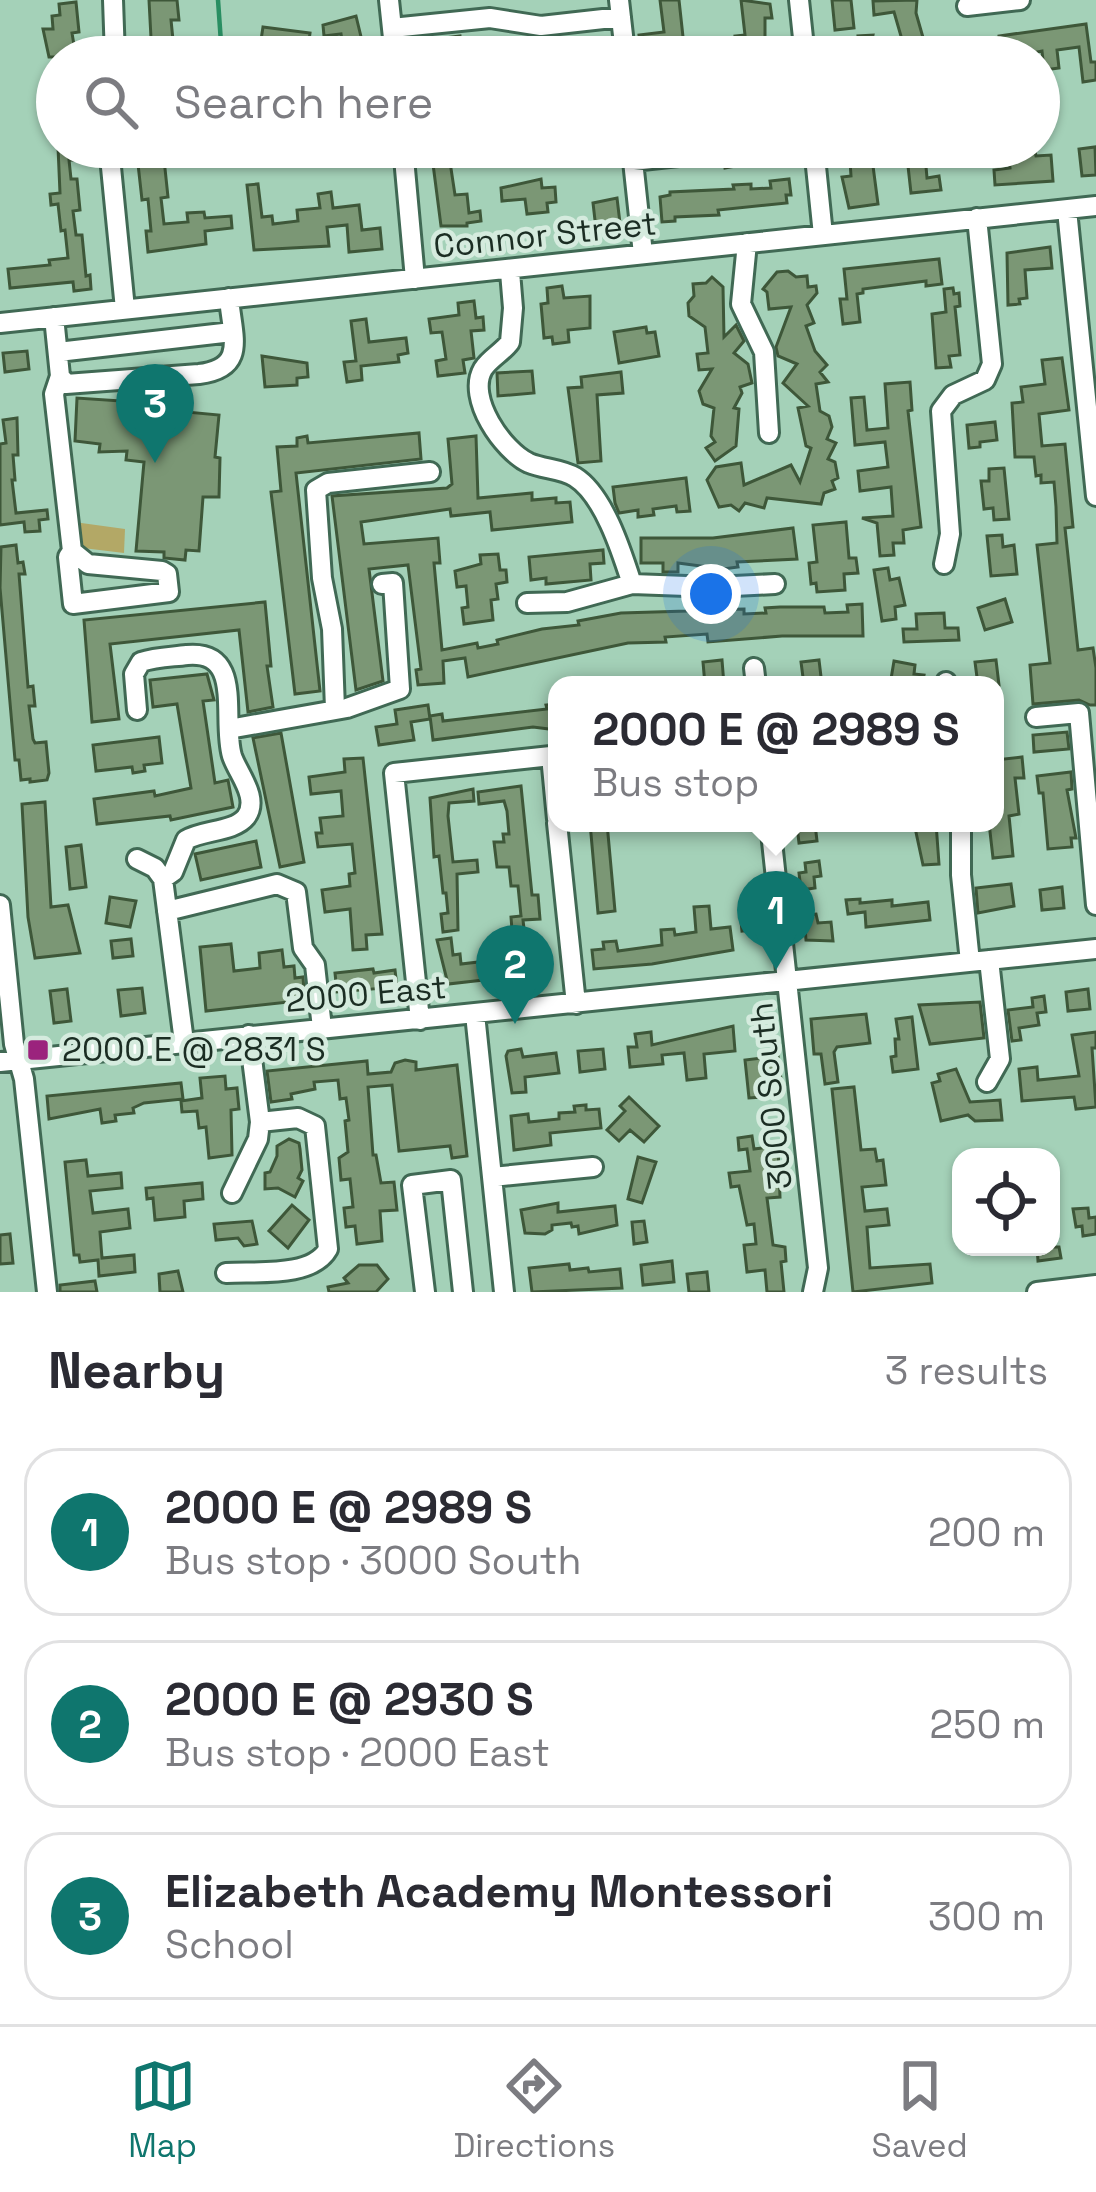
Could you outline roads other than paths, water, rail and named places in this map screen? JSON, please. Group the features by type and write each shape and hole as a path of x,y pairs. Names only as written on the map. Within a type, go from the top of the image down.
{"street":[{"path":"113,0 114,36"},
{"path":"389,0 393,36"},
{"path":"799,0 803,36"},
{"path":"967,6 1020,0"},
{"path":"392,28 490,18 541,26 620,9"},
{"path":"111,168 125,309"},
{"path":"405,168 415,279"},
{"path":"633,168 643,254"},
{"path":"816,168 823,235"},
{"name":"Connor Street","path":"0,323 1096,206"},
{"path":"1067,210 1096,496"},
{"path":"944,564 950,534 941,411 952,395 985,380 992,364 977,218"},
{"path":"738,244 744,314 764,352 769,434"},
{"path":"510,272 513,333 503,352 483,369 480,380 489,422 513,454 574,477 585,487 613,528 632,584"},
{"path":"60,376 67,384 83,385 220,372 231,362 229,298"},
{"path":"54,317 60,376 54,394 72,551 88,564 162,571 167,574 169,592 74,604 68,556 72,551"},
{"path":"58,352 232,332"},
{"path":"335,709 332,629 322,578 316,490 328,483 430,472"},
{"path":"230,730 335,709 400,689 393,583 382,584"},
{"path":"527,603 566,602 632,584 775,584"},
{"path":"137,710 134,674 141,662 206,654 219,662 224,671 232,755 250,798 248,814 239,823 186,840 175,867 163,879"},
{"path":"1036,717 1079,713 1096,905"},
{"path":"420,1020 394,773 548,756"},
{"path":"558,832 576,1004"},
{"name":"3000 South","path":"771,832 818,1268 813,1292"},
{"path":"961,832 961,875 1000,1059 987,1082"},
{"path":"137,859 155,868 163,879 184,1042"},
{"path":"167,910 277,884 296,892 303,948 315,965 322,1028"},
{"path":"0,905 9,1061 24,1079 47,1292"},
{"name":"2000 East","path":"9,1061 1096,949"},
{"path":"475,1014 504,1292"},
{"path":"232,1193 258,1139 260,1122 249,1035"},
{"path":"226,1274 301,1268 323,1259 328,1239 314,1126 298,1118 260,1122"},
{"path":"425,1292 412,1185 592,1167"},
{"path":"452,1180 463,1292"},
{"path":"1037,1292 1096,1285"}],"waterway":[{"path":"218,0 221,36"}],"place":[{"name":"Elizabeth Academy Montessori","path":"155,463"},
{"name":"2000 E @ 2989 S","path":"776,970"},
{"name":"2000 E @ 2930 S","path":"515,1024"},
{"name":"2000 E @ 2831 S","path":"38,1050"}]}
